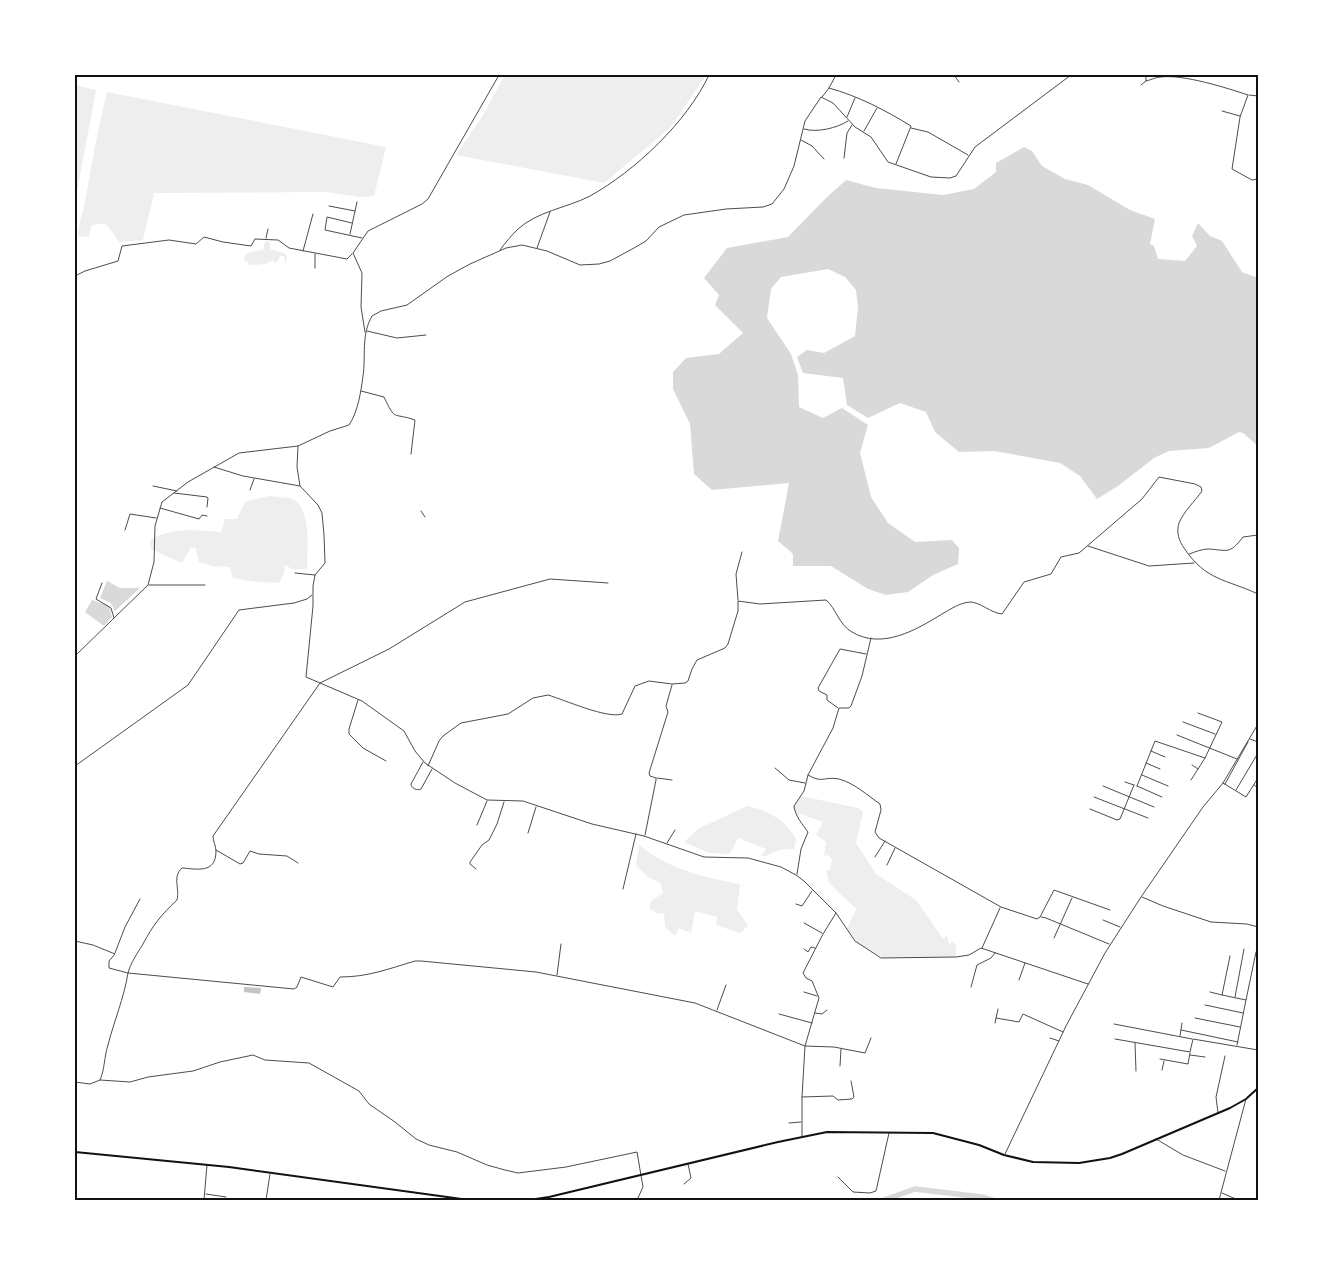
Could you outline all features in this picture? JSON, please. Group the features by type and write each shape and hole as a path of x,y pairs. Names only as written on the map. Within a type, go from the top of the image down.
{"main road":[{"path":"529,1200 802,1136 837,1131 933,1133 1033,1162 1079,1163 1116,1156 1218,1114 1246,1099 1258,1088"},
{"path":"75,1152 207,1164 469,1200"}],"street":[{"path":"75,276 118,261 121,247 124,246 169,240 196,244 204,236 223,242 251,246 255,239 278,240 287,247 347,260 354,254 368,231 428,200 499,75"},
{"path":"499,251 518,228 551,211 590,196 646,155 675,128 709,75"},
{"path":"366,332 372,316 381,311 407,305 448,276 470,264 510,247 522,245 580,264 599,264 610,261 629,251 646,240 659,227 684,215 726,208 763,207 772,204 784,189 794,166 805,120 829,88 836,75"},
{"path":"954,75 959,82"},
{"path":"821,97 833,103 853,124 871,137 888,162 931,177 950,178 956,176 975,147 1071,75"},
{"path":"1146,75 1146,81"},
{"path":"1141,85 1146,81 1173,76 1258,96"},
{"path":"829,88 856,96 910,125 911,128 926,131 969,156"},
{"path":"1248,95 1241,116 1232,169 1252,180 1258,179"},
{"path":"847,118 856,96"},
{"path":"863,131 877,108"},
{"path":"1222,112 1241,116"},
{"path":"803,129 813,130 834,127 849,120"},
{"path":"844,158 847,133 853,124"},
{"path":"896,165 911,128"},
{"path":"801,140 812,146 824,160"},
{"path":"350,235 357,202"},
{"path":"329,206 355,211"},
{"path":"535,248 551,211"},
{"path":"303,251 313,214"},
{"path":"352,223 327,218 325,230 362,238"},
{"path":"266,240 268,229"},
{"path":"506,243 510,247"},
{"path":"314,268 316,253"},
{"path":"75,656 148,585 154,562 156,518 162,502 188,482 240,452 298,446 330,430 350,425 363,376 366,332 361,307 362,273 354,254"},
{"path":"366,332 395,338 426,335"},
{"path":"360,391 384,397 387,405 395,415 415,420 411,454"},
{"path":"298,446 297,467 300,486 317,504 322,513 325,564 315,575 313,586 307,678 359,700 404,731 415,751 432,769 473,794 487,800 523,801 592,824 644,836 704,857 748,858 781,867 796,874 813,890 836,913 855,941 884,958 956,957 969,955 981,948 1001,907"},
{"path":"214,466 229,473 300,486"},
{"path":"738,601 760,604 826,600 848,630 871,638 895,638 916,629 955,606 968,603 976,603 992,612 1002,614 1024,582 1049,575 1054,571 1061,557 1076,555 1088,546 1142,499 1159,477 1201,487 1202,491 1178,524 1180,542 1195,563 1210,576 1258,594"},
{"path":"250,490 254,478"},
{"path":"153,486 177,491"},
{"path":"174,493 207,497 207,507"},
{"path":"159,507 198,519 202,515 207,516"},
{"path":"421,511 424,516"},
{"path":"125,530 130,514 156,518"},
{"path":"1188,554 1207,549 1230,550 1243,537 1258,535"},
{"path":"1088,546 1149,566 1195,563"},
{"path":"428,766 439,741 461,723 508,714 532,698 541,695 548,695 614,715 622,714 635,686 650,681 672,684 687,682 698,660 727,646 738,611 736,574 742,552"},
{"path":"295,573 315,575"},
{"path":"100,1080 130,963 150,930 176,900 178,893 176,881 180,870 182,868 198,870 208,868 214,861 216,850 213,836 320,684 389,649 465,602 550,579 608,583"},
{"path":"102,583 96,599 111,608 115,619"},
{"path":"148,585 205,585"},
{"path":"75,766 188,685 239,610 294,603 307,599 313,593"},
{"path":"867,654 840,649 818,688 819,691 827,695 827,700 839,708 849,708 851,706 862,676 871,638"},
{"path":"672,684 666,706 668,712 649,773 650,776 656,779 672,780"},
{"path":"359,700 348,729 349,734 363,748 386,761"},
{"path":"796,874 801,849 808,832 794,809 802,794 808,775 833,728 839,708"},
{"path":"1191,780 1222,722 1198,713"},
{"path":"1183,722 1216,735"},
{"path":"1224,784 1237,758 1258,726"},
{"path":"1177,735 1237,758"},
{"path":"1250,738 1258,742"},
{"path":"1090,809 1118,820 1156,740 1204,758"},
{"path":"1004,1155 1088,984 1120,927 1196,818 1224,784 1248,742"},
{"path":"1150,751 1165,757"},
{"path":"1236,791 1258,753"},
{"path":"424,762 410,785 413,788 418,790 421,788 432,769"},
{"path":"1146,763 1160,769"},
{"path":"1192,766 1198,769"},
{"path":"775,768 790,780 805,784"},
{"path":"808,775 818,780 833,778 847,781 880,804 881,810 875,832 878,836 1001,907 1036,919 1046,918 1110,944"},
{"path":"1141,775 1168,786"},
{"path":"1224,784 1246,797 1258,778"},
{"path":"644,836 656,779"},
{"path":"1125,782 1162,797"},
{"path":"1254,785 1258,788"},
{"path":"1103,786 1154,807"},
{"path":"1094,797 1148,818"},
{"path":"477,825 487,800"},
{"path":"476,870 470,862 482,845 489,840 497,824 504,801"},
{"path":"528,833 536,806"},
{"path":"666,843 675,830"},
{"path":"623,888 636,834"},
{"path":"875,857 885,841"},
{"path":"887,865 895,847"},
{"path":"216,850 240,864 250,851 265,855 288,856 298,863"},
{"path":"796,904 802,906 813,890"},
{"path":"1040,918 1054,890 1110,910"},
{"path":"1141,897 1211,922 1247,924 1258,927"},
{"path":"1054,938 1072,898"},
{"path":"140,899 125,927 115,954 109,961 109,968 128,973 294,989 297,988 301,978 333,987 340,976 360,977 415,961 499,968 557,975 695,1003 805,1046 841,1048 865,1053 871,1038"},
{"path":"802,1136 805,1046 819,997 812,981 806,978 803,973 836,913"},
{"path":"1103,920 1120,927"},
{"path":"804,923 823,934"},
{"path":"75,941 93,945 115,954"},
{"path":"557,975 561,944"},
{"path":"804,949 808,952 811,948 816,948"},
{"path":"981,948 1088,984"},
{"path":"1235,997 1244,949"},
{"path":"1237,1046 1256,952"},
{"path":"971,987 977,964 990,958 995,953"},
{"path":"1222,995 1230,956"},
{"path":"1019,980 1025,963"},
{"path":"717,1010 726,985"},
{"path":"804,992 819,997"},
{"path":"1210,992 1246,1000"},
{"path":"1205,1005 1244,1013"},
{"path":"995,1023 998,1009"},
{"path":"814,1013 822,1014 826,1010"},
{"path":"779,1014 812,1023"},
{"path":"996,1018 1019,1022 1023,1014 1064,1032"},
{"path":"1195,1018 1241,1027"},
{"path":"1180,1036 1182,1023"},
{"path":"1114,1024 1258,1050"},
{"path":"1181,1030 1238,1042"},
{"path":"1050,1038 1059,1041"},
{"path":"1115,1039 1205,1057"},
{"path":"1160,1059 1188,1064 1193,1039"},
{"path":"1134,1042 1136,1071"},
{"path":"840,1066 841,1048"},
{"path":"75,1082 90,1084 100,1080 130,1082 148,1077 193,1072 220,1062 253,1055 264,1060 309,1063 359,1091 369,1104 416,1139 428,1145 450,1150 487,1165 518,1173 566,1167 637,1152 643,1187 637,1200"},
{"path":"1218,1114 1216,1097 1225,1056"},
{"path":"1162,1070 1164,1060"},
{"path":"802,1097 833,1096 838,1100 852,1099 854,1097 850,1081"},
{"path":"1219,1200 1246,1099"},
{"path":"788,1123 802,1122"},
{"path":"838,1176 853,1192 870,1193 876,1191 889,1132"},
{"path":"1156,1139 1183,1155 1226,1172"},
{"path":"204,1200 207,1164"},
{"path":"684,1184 691,1178 688,1164"},
{"path":"266,1200 270,1172"},
{"path":"1221,1193 1238,1200"},
{"path":"205,1194 226,1196"}],"shaded area":[{"path":"505,75 706,75 671,127 604,183 456,155 482,117"},
{"path":"75,85 96,90 75,202"},
{"path":"107,92 386,147 374,196 361,197 326,192 154,193 143,240 120,242 109,228 103,224 91,226 89,237 78,236"},
{"path":"1024,147 1032,151 1042,166 1065,179 1088,185 1130,210 1155,219 1150,244 1154,246 1158,259 1185,261 1197,246 1192,236 1198,223 1210,236 1222,241 1242,272 1258,278 1258,446 1243,433 1239,432 1209,448 1169,451 1154,458 1118,486 1097,499 1080,476 1060,463 994,451 959,452 935,432 926,412 900,403 868,418 847,405 843,378 803,373 797,357 807,350 824,353 855,336 858,307 856,290 845,277 828,269 781,277 771,289 767,318 791,354 798,375 799,407 823,418 842,408 868,425 860,453 871,497 888,523 915,542 952,540 959,548 958,564 933,575 908,592 886,595 868,589 831,566 793,566 793,554 778,541 789,483 712,490 694,474 690,424 673,389 673,372 686,358 719,354 743,333 715,305 719,295 704,278 727,248 788,237 846,180 876,188 943,195 974,189 996,172 996,163"},
{"path":"265,241 270,242 270,249 286,254 285,264 284,256 280,256 275,263 273,260 265,264 249,265 247,261 244,261 245,255 263,250"},
{"path":"269,496 292,499 303,511 306,520 308,541 307,569 292,569 285,565 284,573 279,583 233,578 230,567 212,566 199,562 196,548 191,547 182,563 151,549 150,540 167,533 185,530 221,532 225,519 237,519 245,502"},
{"path":"107,581 120,588 140,588 115,611 111,603 100,598"},
{"path":"92,600 109,606 112,617 104,626 85,612"},
{"path":"801,796 858,808 863,812 856,843 876,874 916,900 943,939 947,935 949,945 952,941 956,946 956,957 884,958 858,943 847,929 856,909 829,883 826,870 830,870 832,859 828,855 824,856 826,842 816,835 823,822 801,814 798,816 793,808"},
{"path":"747,806 769,813 787,826 796,839 794,849 779,850 767,856 761,856 766,849 738,838 730,854 709,853 684,842 698,829"},
{"path":"639,845 662,860 686,871 740,884 737,909 748,926 740,933 716,925 717,917 695,911 691,933 679,928 675,936 665,927 664,913 658,914 649,908 651,901 663,893 660,883 648,877 636,865"}],"building":[{"path":"244,987 261,988 260,994 244,992"}],"waterway":[{"path":"884,1200 915,1189 982,1197 992,1200"}]}
